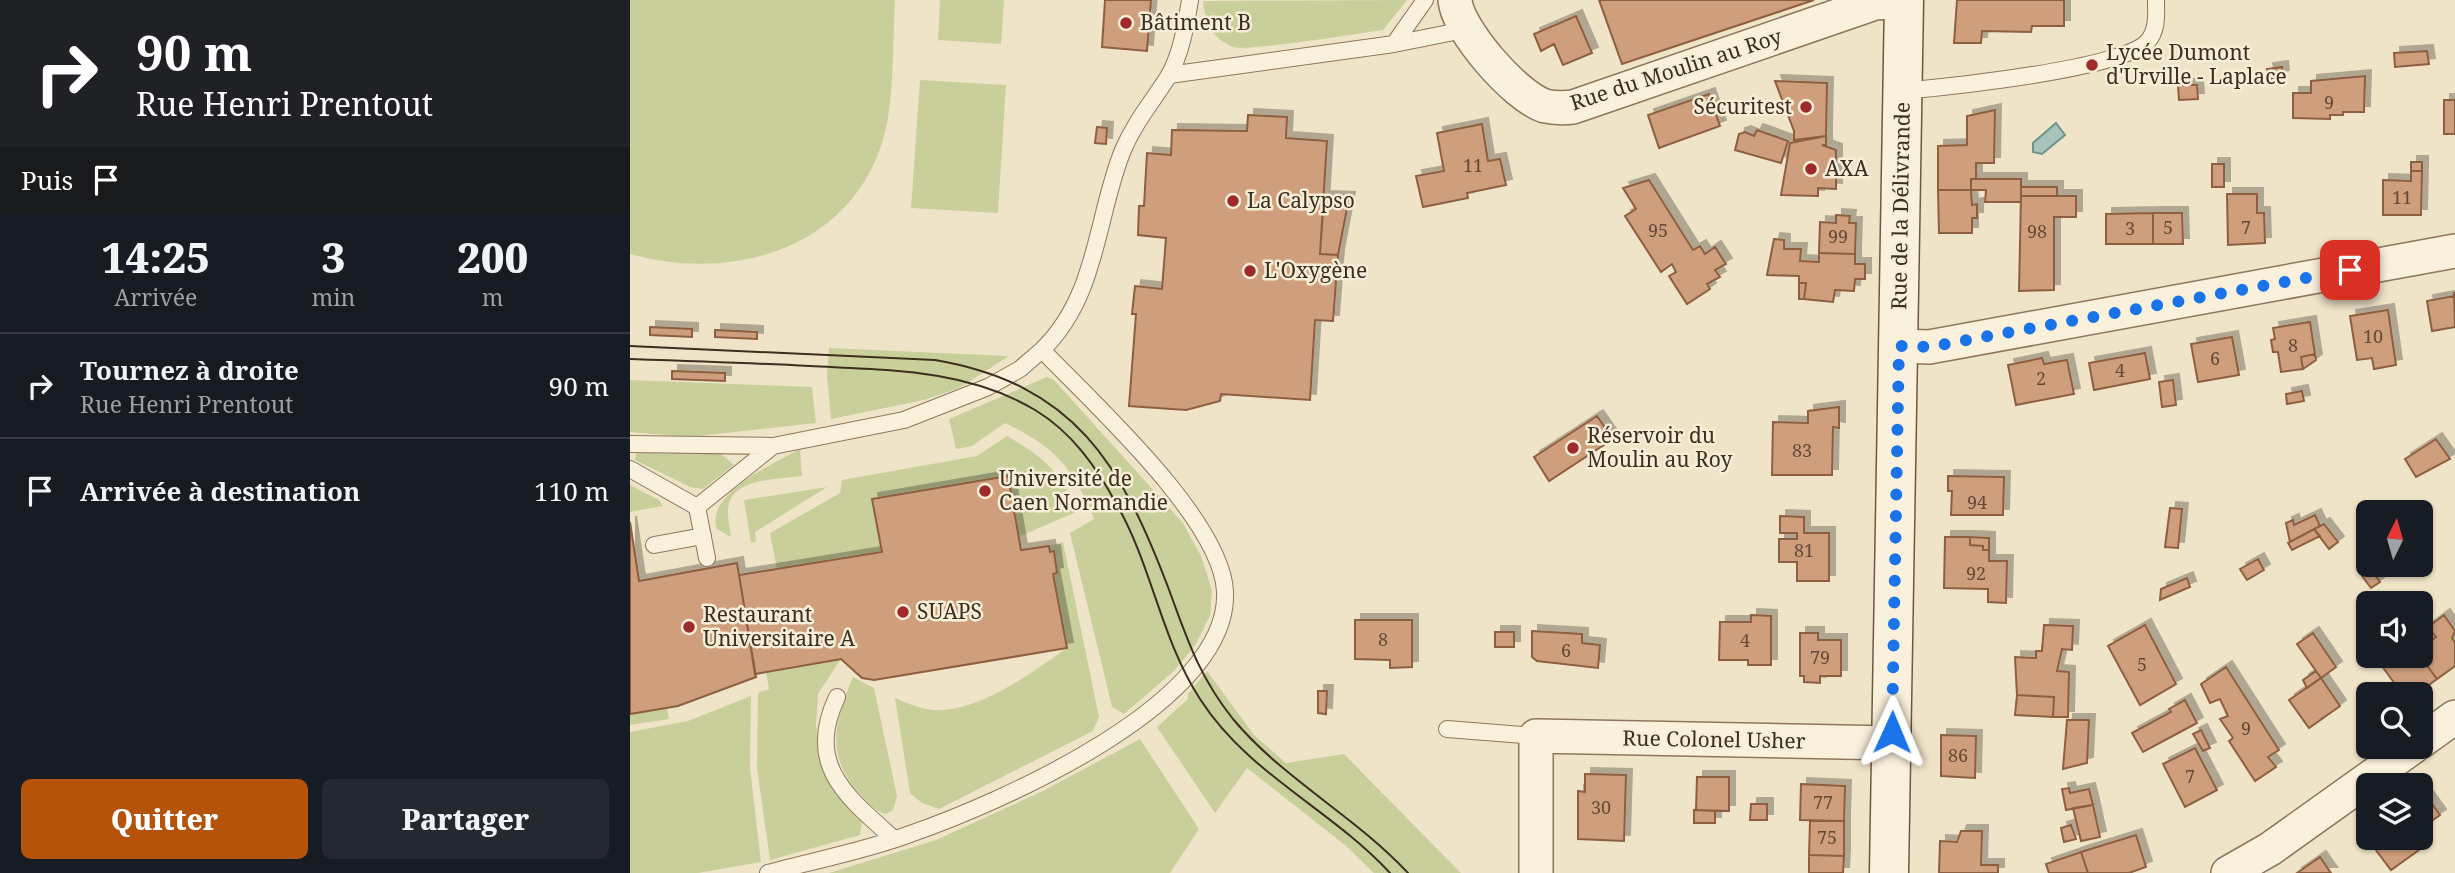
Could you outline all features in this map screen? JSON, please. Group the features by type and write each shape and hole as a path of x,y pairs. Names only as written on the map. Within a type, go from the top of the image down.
{"main road":[{"name":"Rue de la Délivrande","path":"1889,873 1904,1"}],"street":[{"name":"Rue du Moulin au Roy","path":"1460,15 1518,89 1544,105 1564,108 1875,3 1904,1"},
{"path":"1899,346 1929,347 2455,251"},
{"path":"2433,733 2455,718"},
{"path":"1536,736 1536,873"},
{"name":"Rue Colonel Usher","path":"1536,736 1892,743"},
{"path":"2228,873 2270,849 2396,759"}],"lane":[{"path":"630,444 773,446 904,420 988,387 1020,369 1063,330 1098,246 1122,152 1140,113 1169,75 1185,31 1189,0"},
{"path":"1394,44 1425,0"},
{"path":"1903,91 2082,66 2130,54 2148,41 2157,24 2156,0"},
{"path":"1169,75 1394,44 1460,15"},
{"path":"768,873 894,839 1050,774 1141,719 1174,693 1214,643 1225,591 1212,545 1184,504 1042,350"},
{"path":"697,507 773,446"},
{"path":"630,469 697,507 707,558"},
{"path":"654,545 703,536"},
{"path":"837,697 827,719 825,742 828,764 839,786 894,839"},
{"path":"1447,729 1536,736"}],"green space":[{"path":"630,0 895,0 888,118 875,161 854,196 826,224 792,244 755,258 714,263 672,262 630,254"},
{"path":"940,0 1004,0 1001,44 938,40"},
{"path":"1407,0 1383,30 1242,48 1233,47 1215,34 1208,23 1203,1"},
{"path":"920,80 1006,85 998,213 911,208"},
{"path":"829,348 1009,356 959,388 924,400 831,419 827,376"},
{"path":"1047,377 1054,380 1183,523 1202,558 1212,591 1210,616 1196,644 1175,670 1124,714 1112,707 1070,533 1094,519 1079,486 1049,450 1005,423 972,446 956,449 949,419"},
{"path":"630,380 812,387 816,423 690,437 630,432"},
{"path":"1007,436 1050,467 1065,487 1076,512 1018,537 882,552 777,569 770,533 840,493 842,480 977,456"},
{"path":"800,449 802,476 760,481 740,489 733,495 728,508 731,537 717,529 716,516 721,504 731,492 759,471"},
{"path":"636,453 721,454 734,465 703,489 690,487 635,460"},
{"path":"630,485 659,500 663,506 630,512"},
{"path":"827,487 755,532 756,542 751,543 744,500"},
{"path":"1063,542 1099,717 1093,731 939,809 922,803 910,793 895,698 926,709 962,707 1019,681 1067,648 1053,574 1057,573 1054,551 1050,552 1049,546"},
{"path":"841,659 818,694 816,725 820,759 862,822 860,835 770,860 757,768 758,693 769,689 766,672"},
{"path":"1207,671 1254,735 1286,763 1344,754 1461,873 1374,873 1346,846 1247,768 1215,813 1157,727 1188,699 1188,694"},
{"path":"853,677 874,688 897,796 893,810 886,814 871,806 860,794 841,766 837,752 836,738 841,708"},
{"path":"751,696 750,768 761,862 698,873 630,873 630,732 688,721"},
{"path":"667,708 669,719 630,725 630,714"},
{"path":"1140,739 1199,829 1170,873 829,873 936,840 1043,791"}],"water":[{"path":"2056,123 2065,135 2042,154 2033,152 2033,143"}],"building":[{"name":"Bâtiment B","path":"1105,0 1151,0 1147,51 1102,47"},
{"path":"1599,0 1814,0 1622,64"},
{"path":"1957,0 2064,0 2064,26 2032,26 2031,32 1982,31 1981,43 1954,43"},
{"path":"1576,16 1592,53 1563,65 1554,44 1541,51 1534,34"},
{"path":"2427,51 2429,64 2395,67 2394,53"},
{"path":"2282,67 2283,76 2269,79 2267,69"},
{"path":"2365,76 2364,112 2343,112 2343,115 2330,115 2330,119 2293,118 2293,93 2311,93 2311,81"},
{"name":"Sécuritest","path":"1775,81 1827,83 1826,136 1794,140 1794,131"},
{"path":"2178,85 2197,85 2198,99 2179,100"},
{"path":"1709,94 1720,126 1659,148 1648,115"},
{"path":"2444,100 2455,100 2455,134 2444,134"},
{"path":"1995,110 1994,163 1976,163 1976,179 1971,179 1971,190 1938,190 1938,146 1967,145 1967,116"},
{"name":"L'Oxygène","path":"1248,115 1287,117 1286,138 1327,141 1320,254 1338,255 1333,321 1315,320 1310,400 1221,394 1220,401 1186,410 1129,406 1136,314 1132,314 1135,286 1162,289 1166,238 1138,235 1139,206 1144,206 1147,153 1171,155 1172,130 1247,131"},
{"path":"1482,124 1488,161 1500,159 1506,185 1467,193 1468,198 1423,207 1416,176 1444,171 1437,133"},
{"path":"1097,127 1107,128 1106,144 1095,143"},
{"path":"1757,130 1788,141 1781,163 1735,150 1739,134 1745,132 1754,136"},
{"name":"AXA","path":"1826,136 1826,145 1822,145 1836,150 1836,189 1818,188 1818,196 1781,195 1790,143"},
{"path":"2411,162 2422,162 2422,171 2411,171"},
{"path":"2212,164 2224,164 2224,187 2212,187"},
{"path":"2411,171 2422,171 2421,215 2383,215 2383,180 2411,181"},
{"path":"1971,179 2021,179 2021,202 1985,202 1986,190 1971,190"},
{"path":"1649,180 1693,250 1700,246 1705,254 1715,247 1726,264 1715,270 1720,277 1707,284 1710,289 1687,304 1669,276 1676,272 1672,264 1661,272 1625,216 1636,209 1623,188"},
{"path":"2021,187 2057,187 2057,196 2021,196"},
{"path":"1938,190 1971,190 1972,205 1977,204 1977,218 1972,218 1972,233 1939,233"},
{"path":"2227,194 2257,194 2257,213 2264,213 2265,243 2228,245"},
{"path":"2021,196 2076,196 2076,217 2054,217 2054,290 2019,291"},
{"path":"1324,197 1349,198 1338,255 1320,254"},
{"path":"2153,213 2153,244 2106,244 2106,214"},
{"path":"2153,213 2182,213 2183,244 2153,244"},
{"path":"1836,215 1850,216 1849,223 1856,223 1855,254 1819,253 1820,222 1836,223"},
{"path":"1774,239 1784,240 1784,249 1801,249 1800,261 1819,262 1819,253 1855,254 1855,264 1865,264 1865,279 1855,279 1854,291 1835,290 1833,302 1804,299 1806,283 1799,283 1799,276 1767,275"},
{"path":"1799,283 1806,283 1804,299 1799,299"},
{"path":"2454,292 2455,327 2432,331 2427,301 2454,296"},
{"path":"2388,310 2396,365 2374,369 2372,358 2357,360 2350,316"},
{"path":"2310,322 2315,354 2301,357 2303,369 2281,372 2278,352 2273,352 2273,328"},
{"path":"650,327 692,329 692,337 650,335"},
{"path":"715,330 757,332 757,339 715,337"},
{"path":"2232,337 2239,375 2198,382 2191,344"},
{"path":"2145,353 2150,379 2094,390 2089,363"},
{"path":"2315,354 2316,360 2303,369 2301,357"},
{"path":"2042,358 2044,364 2067,360 2074,394 2016,405 2008,365"},
{"path":"672,371 725,373 725,381 672,379"},
{"path":"2173,380 2176,405 2162,407 2159,382"},
{"path":"2302,391 2304,401 2287,404 2286,394"},
{"path":"1839,407 1839,428 1833,427 1832,475 1772,475 1773,422 1808,423 1808,411"},
{"name":"Réservoir du Moulin au Roy","path":"1597,416 1613,439 1549,481 1534,457"},
{"path":"2436,439 2450,459 2416,477 2405,459"},
{"name":"SUAPS","path":"1008,476 1021,550 1049,546 1050,552 1054,551 1057,573 1053,574 1067,648 874,680 862,678 841,659 755,674 739,575 882,552 872,499"},
{"path":"1948,476 2004,477 2003,515 1951,515 1952,491 1948,491"},
{"path":"2170,508 2182,509 2178,548 2165,547"},
{"path":"2315,515 2320,526 2290,542 2286,523 2293,520 2294,525"},
{"path":"1780,516 1804,517 1804,533 1829,533 1829,581 1797,581 1797,562 1779,562 1779,539 1797,539 1797,533 1780,533"},
{"name":"Restaurant Universitaire A","path":"630,522 639,581 737,563 756,677 678,706 630,714"},
{"path":"2324,524 2338,542 2329,549 2314,529"},
{"path":"2314,529 2320,536 2292,550 2288,543"},
{"path":"1945,537 1970,537 1970,545 1983,546 1983,550 1989,550 1989,561 2007,561 2006,603 1988,602 1988,589 1944,588"},
{"path":"1970,537 1989,538 1989,550 1983,550 1983,546 1970,545"},
{"path":"2258,559 2264,570 2247,580 2240,569"},
{"path":"2187,578 2190,587 2160,600 2161,589"},
{"path":"2364,578 2377,578 2380,582 2371,588"},
{"path":"1751,615 1771,616 1771,665 1748,665 1748,660 1719,660 1720,622 1751,622"},
{"path":"2444,615 2455,631 2452,638 2455,643 2455,666 2437,679 2429,668 2433,668 2433,639 2436,637 2433,633 2433,623"},
{"path":"1355,620 1412,620 1412,667 1390,668 1390,660 1355,659"},
{"path":"2044,625 2073,626 2072,650 2062,649 2057,671 2069,672 2068,717 2053,717 2054,697 2017,695 2015,657 2036,658 2036,651 2042,651"},
{"path":"2145,625 2176,684 2140,705 2108,646"},
{"path":"1532,631 1582,634 1582,643 1600,645 1598,668 1537,661 1532,657"},
{"path":"1495,632 1514,632 1514,647 1495,647"},
{"path":"1800,633 1818,633 1818,640 1841,640 1841,676 1820,676 1820,683 1804,682 1804,676 1800,676"},
{"path":"2313,633 2336,667 2321,678 2297,644"},
{"path":"2226,667 2279,750 2268,757 2276,767 2255,781 2229,741 2233,738 2220,719 2228,716 2220,699 2210,703 2201,684"},
{"path":"2383,668 2429,668 2437,679 2433,682 2394,682"},
{"path":"2316,671 2321,678 2307,688 2303,680"},
{"path":"2321,678 2340,706 2309,728 2289,700"},
{"path":"1318,691 1327,691 1326,714 1318,713"},
{"path":"2017,695 2054,697 2053,717 2015,715"},
{"path":"2185,700 2197,723 2143,752 2132,733 2171,712 2169,709"},
{"path":"2067,720 2089,720 2087,763 2063,769"},
{"path":"2201,730 2210,748 2203,751 2193,734"},
{"path":"1941,735 1976,736 1975,778 1941,776"},
{"path":"2195,748 2217,790 2185,807 2163,764"},
{"path":"1585,774 1626,775 1624,841 1578,839 1578,791 1585,792"},
{"path":"1697,777 1729,777 1729,811 1696,810"},
{"path":"1801,784 1845,786 1844,821 1800,820"},
{"path":"2069,788 2070,793 2089,789 2093,805 2066,810 2062,789"},
{"path":"1751,804 1767,804 1767,820 1750,820"},
{"path":"2093,805 2100,837 2081,841 2073,808"},
{"path":"2433,805 2440,815 2433,820"},
{"path":"1694,810 1715,811 1715,823 1694,823"},
{"path":"1810,821 1844,821 1844,856 1809,855"},
{"path":"2071,825 2076,839 2064,842 2061,828"},
{"path":"1961,831 1982,831 1981,865 1998,865 1998,873 1939,873 1940,841 1957,842"},
{"path":"2136,835 2146,867 2129,873 2088,873 2081,852"},
{"path":"2376,850 2419,850 2391,870"},
{"path":"2081,852 2088,873 2049,873 2046,864"},
{"path":"1809,855 1844,856 1843,873 1809,873"},
{"path":"2320,857 2331,873 2297,873"}],"tram line":[{"path":"630,346 935,360 983,372 1024,388 1058,410 1086,436 1111,467 1150,543 1194,656 1233,719 1274,760 1365,833 1408,873"},
{"path":"630,359 926,374 982,386 1035,410 1072,440 1101,478 1117,505 1129,528 1176,652 1200,699 1242,749 1342,829 1390,873"}],"place":[{"name":"Bâtiment B","path":"1126,23"},
{"name":"Lycée Dumont d'Urville - Laplace","path":"2092,65"},
{"name":"Sécuritest","path":"1806,107"},
{"name":"AXA","path":"1811,169"},
{"name":"La Calypso","path":"1233,201"},
{"name":"L'Oxygène","path":"1250,271"},
{"name":"Réservoir du Moulin au Roy","path":"1573,448"},
{"name":"Université de Caen Normandie","path":"985,491"},
{"name":"SUAPS","path":"903,612"},
{"name":"Restaurant Universitaire A","path":"689,627"}],"route":[{"path":"1892,732 1899,346 1929,347 2350,270"}]}
